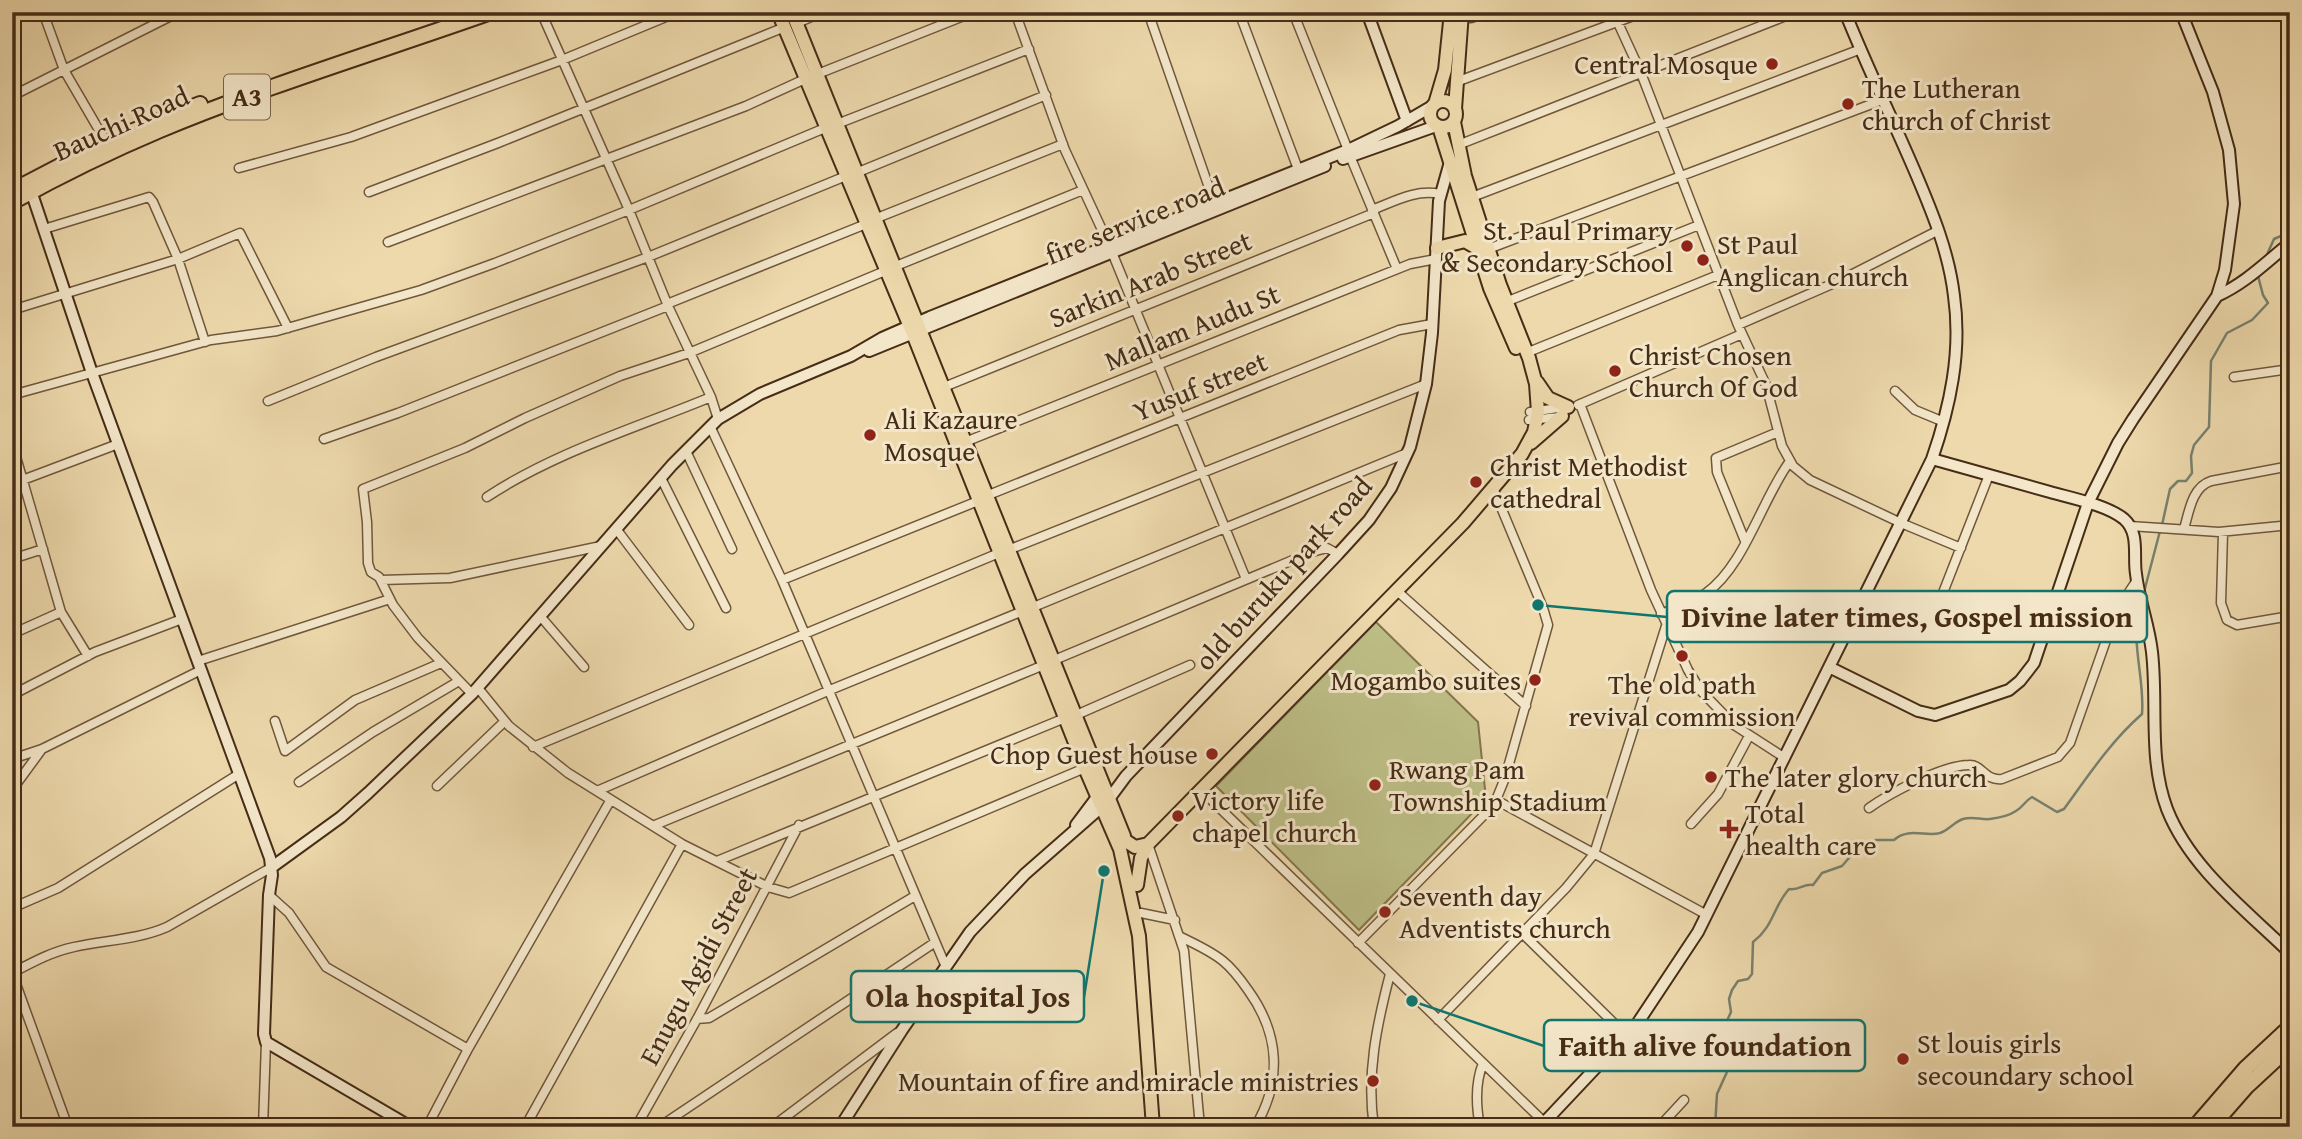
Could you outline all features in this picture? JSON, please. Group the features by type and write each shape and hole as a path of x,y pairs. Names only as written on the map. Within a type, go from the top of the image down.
{"highway":[{"name":"Bauchi Road","path":"12,202 30,186 106,142 159,119 466,12"},
{"name":"Bauchi Road","path":"12,191 30,186 204,113 491,12"},
{"path":"2195,1127 2246,1068 2290,1027"},
{"path":"2211,1127 2245,1087 2290,1045"}],"main road":[{"path":"778,12 791,21 811,77 890,269 944,387 982,498"},
{"path":"1456,14 1454,115 1458,145 1482,248"},
{"path":"1456,14 1445,70 1430,117 1437,126 1524,371 1533,416 1508,470"},
{"path":"1434,105 1446,102 1454,115"},
{"path":"1437,126 1447,127 1454,115"},
{"path":"1436,253 1465,241 1482,248"},
{"path":"1137,885 1141,858 1148,844 1463,523 1540,434 1570,409 1544,394 1502,304"},
{"path":"916,328 1103,798 1120,849 1139,936 1153,1127"},
{"path":"1522,454 1528,443 1533,416 1533,373"},
{"path":"1069,717 1085,768 1126,841 1141,913 1139,936"},
{"path":"1126,841 1136,847 1148,844"}],"street":[{"path":"43,12 64,70 106,142"},
{"path":"12,96 179,12"},
{"path":"541,12 689,353 711,397 714,422 946,967"},
{"path":"239,168 351,137 562,61 678,12"},
{"path":"369,192 498,143 791,21 823,12"},
{"path":"388,242 746,106 974,12"},
{"path":"1015,12 1063,144 1111,249 1246,579"},
{"path":"1148,12 1214,202"},
{"path":"1239,12 1298,169"},
{"path":"1293,12 1397,269"},
{"path":"1367,12 1407,121"},
{"path":"1456,14 1476,17 1489,12"},
{"path":"1613,12 1641,73 1718,275 1770,399 1778,432 1790,461 1810,480 1961,548"},
{"path":"1456,82 1644,12"},
{"path":"1458,145 1796,12"},
{"path":"1845,12 1885,99"},
{"path":"1200,789 1483,1063 1542,1124 1627,1036 1682,959 1707,915 1932,460 1944,422 1954,371 1956,321 1951,274 1939,230 1885,99 1853,12"},
{"path":"1831,668 1917,711 1935,715 2009,690 2021,681 2034,663 2088,503 2128,427 2217,296 2228,252 2234,204 2229,150 2216,101 2181,12"},
{"path":"12,395 205,342 288,328 421,290 629,210 1029,48"},
{"path":"1472,197 1860,49"},
{"path":"268,401 376,357 648,257 1046,95"},
{"path":"1482,248 1681,177 1885,99"},
{"path":"1111,249 1214,202 1298,169 1349,153 1434,105"},
{"name":"fire service road","path":"272,867 359,801 475,691 661,478 714,422 760,394 851,356 883,347 916,328 1349,153 1437,126"},
{"path":"324,439 668,305 1063,144"},
{"name":"old buruku park road","path":"840,1127 902,1030 970,932 995,903 1126,776 1338,554 1380,505 1407,453 1426,384 1440,194 1450,162"},
{"path":"30,186 92,373 272,867 264,1034 263,1127"},
{"path":"1083,190 689,353 620,376 524,418 465,448 363,489 368,563 371,572 381,580 390,599 418,638 459,681 475,691 533,747 610,800 655,825 682,844 768,887 789,893 894,846 1085,768"},
{"name":"Sarkin Arab Street","path":"944,387 1417,193 1426,191 1440,194"},
{"path":"44,229 149,197 177,259 205,342"},
{"path":"1502,304 1699,225"},
{"path":"1738,325 1839,281 1939,230"},
{"path":"12,310 177,259 240,233 288,328"},
{"path":"2217,296 2253,274 2287,245"},
{"path":"2287,245 2290,274"},
{"name":"Mallam Audu St","path":"965,442 1436,253"},
{"path":"1527,353 1718,275"},
{"name":"Yusuf street","path":"782,580 1399,330 1432,324"},
{"path":"1533,416 1570,409 1742,334"},
{"path":"2234,377 2290,369"},
{"path":"533,747 1004,552 1426,384"},
{"path":"1895,391 1915,410 1944,422"},
{"path":"487,497 505,485 576,451 711,397"},
{"path":"1570,409 1688,670 1716,709 1749,736 1785,758"},
{"path":"1745,541 1717,472 1716,458 1778,432"},
{"path":"12,443 61,612 88,656"},
{"path":"12,484 118,444"},
{"path":"686,451 732,549"},
{"path":"597,791 830,690 1407,453"},
{"path":"1932,460 2088,503 2120,517 2130,526 2135,540 2138,585 2152,652 2154,748 2161,790 2173,824 2204,869 2290,953"},
{"path":"1661,614 1696,599 1715,586 1735,561 1773,487 1790,461"},
{"path":"2184,529 2195,494 2202,484 2290,466"},
{"path":"1940,603 1989,475"},
{"path":"661,478 726,608"},
{"path":"1358,943 1491,808 1505,778 1548,625 1493,488"},
{"path":"2130,526 2223,532 2290,526"},
{"path":"617,530 689,625"},
{"path":"2223,532 2221,603 2227,620 2236,625 2290,616"},
{"path":"381,580 450,578 604,546"},
{"path":"655,825 1320,549 1327,548 1338,554"},
{"path":"12,559 43,549"},
{"path":"1869,808 1900,789 1968,765 1975,766 1992,779 2002,779 2062,754 2070,743 2116,612 2138,585"},
{"path":"1396,590 1526,706"},
{"path":"12,759 42,749 200,666 390,599"},
{"path":"12,634 61,612"},
{"path":"541,617 584,667"},
{"path":"12,695 88,656 182,619"},
{"path":"1438,1020 1573,881 1594,854 1666,626"},
{"path":"275,721 285,751 355,700 441,663"},
{"path":"717,861 799,825 1069,717 1190,664"},
{"path":"299,782 373,732 459,681"},
{"path":"437,786 505,721"},
{"path":"1691,824 1718,794 1749,736"},
{"path":"12,790 42,749"},
{"path":"12,908 58,888 239,774"},
{"path":"428,1127 468,1049 610,800"},
{"path":"1496,800 1707,915"},
{"name":"Enugu Agidi Street","path":"636,1127 697,1019 799,825"},
{"path":"525,1127 682,844"},
{"path":"1148,844 1181,937 1200,1127"},
{"path":"68,1127 12,973 47,955 73,947 150,934 167,928 272,867"},
{"path":"269,895 289,913 326,967 468,1049"},
{"path":"697,1019 709,1018 915,895"},
{"path":"1141,913 1175,920"},
{"path":"1522,933 1627,1036"},
{"path":"1181,937 1225,962 1265,1017 1270,1032 1273,1066 1268,1100 1255,1127"},
{"path":"659,1127 934,943"},
{"path":"1374,1127 1372,1063 1390,974"},
{"path":"772,1127 902,1030"},
{"path":"266,1042 392,1122 411,1127"},
{"path":"1480,1127 1476,1096 1483,1063"},
{"path":"1659,1127 1684,1100"}],"green space":[{"path":"1376,622 1478,722 1486,799 1359,930 1216,786"}],"waterway":[{"path":"2265,259 2274,239 2290,232"},
{"path":"2162,525 2170,489 2178,481 2186,481 2192,473 2191,456 2194,445 2209,427 2211,361 2227,333 2252,320 2268,303 2258,276"},
{"path":"2144,592 2160,531"},
{"path":"1715,1127 1717,1094 1727,1072 1724,1036 1725,1025 1731,1012 1729,999 1738,981 1748,979 1752,974 1753,942 1765,930 1789,889 1813,885 1822,873 1842,866 1855,851 1876,840 1894,840 1911,833 1940,833 1963,819 2004,816 2032,797 2057,812 2064,809 2110,747 2142,714 2137,650 2139,612"}],"place":[{"name":"Central Mosque","path":"1772,64"},
{"name":"The Lutheran church of Christ","path":"1848,104"},
{"name":"St. Paul Primary & Secondary School","path":"1687,246"},
{"name":"St Paul Anglican church","path":"1703,260"},
{"name":"Christ Chosen Church Of God","path":"1615,371"},
{"name":"Ali Kazaure Mosque","path":"870,435"},
{"name":"Christ Methodist cathedral","path":"1476,482"},
{"name":"Divine later times, Gospel mission","path":"1538,605"},
{"name":"The old path revival commission","path":"1682,656"},
{"name":"Mogambo suites","path":"1535,680"},
{"name":"Chop Guest house","path":"1212,754"},
{"name":"The later glory church","path":"1711,777"},
{"name":"Rwang Pam Township Stadium","path":"1375,785"},
{"name":"Victory life chapel church","path":"1178,816"},
{"name":"Total health care","path":"1729,829"},
{"name":"Ola hospital Jos","path":"1104,871"},
{"name":"Seventh day Adventists church","path":"1385,912"},
{"name":"Faith alive foundation","path":"1412,1001"},
{"name":"St louis girls secoundary school","path":"1903,1059"},
{"name":"Mountain of fire and miracle ministries","path":"1373,1081"}]}
